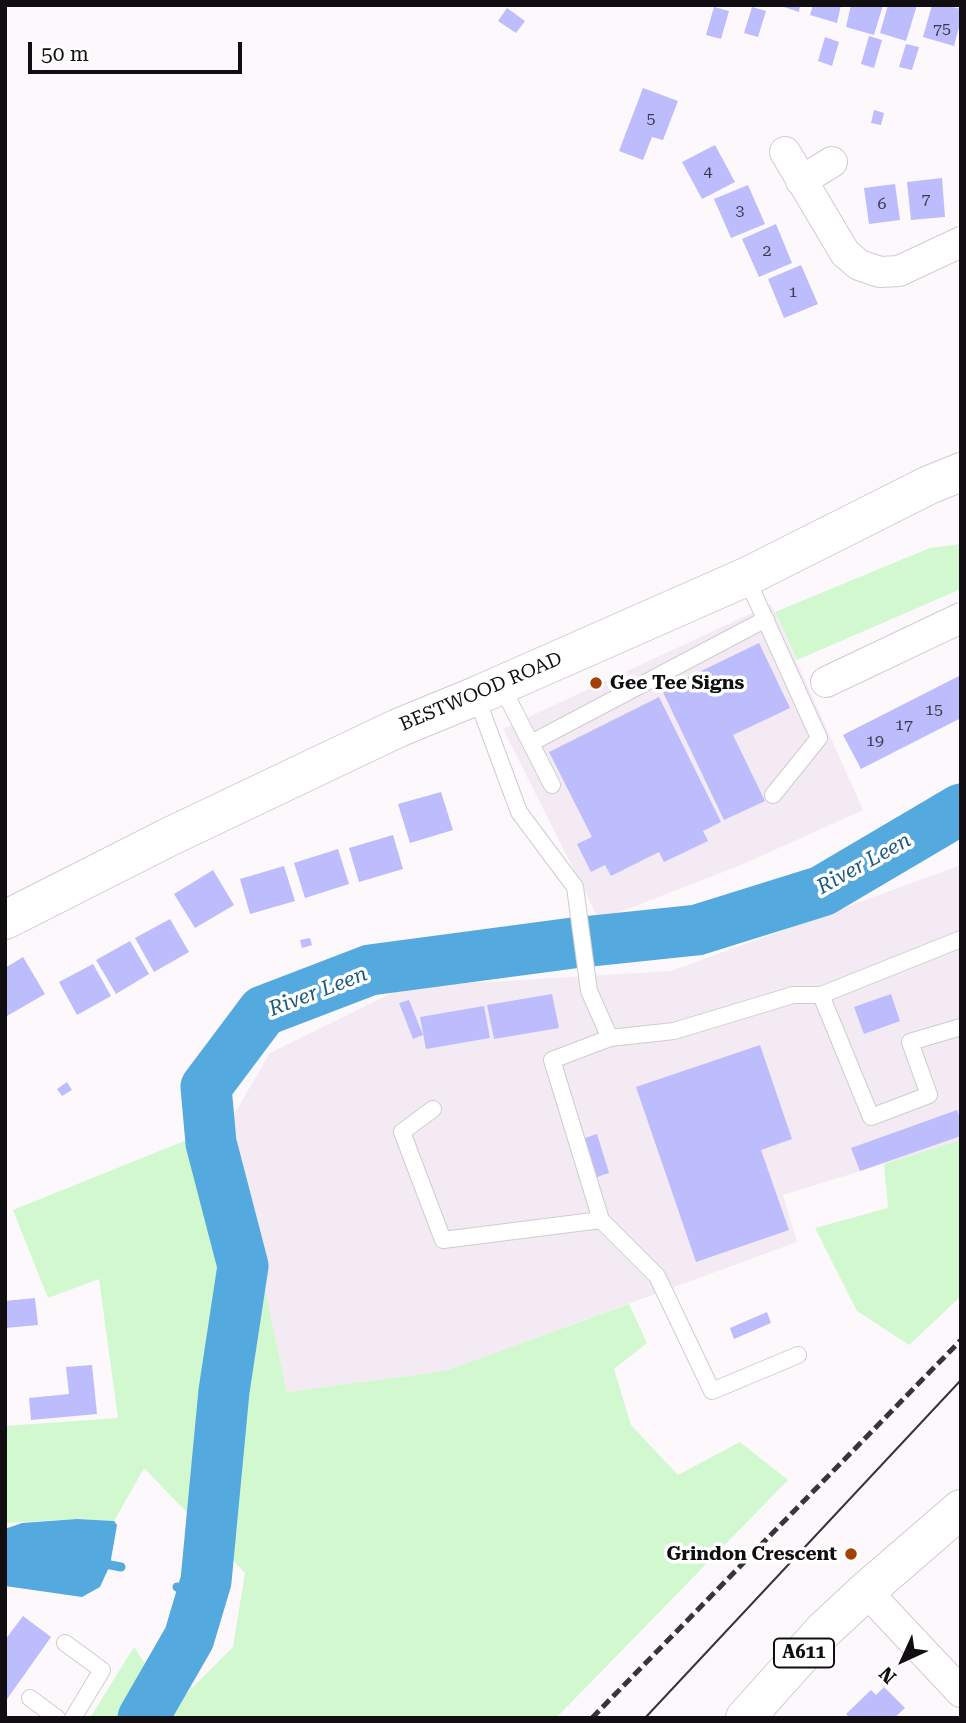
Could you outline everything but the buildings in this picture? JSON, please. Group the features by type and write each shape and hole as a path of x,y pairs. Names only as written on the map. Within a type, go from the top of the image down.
{"main road":[{"name":"BESTWOOD ROAD","path":"5,920 171,836 398,728 746,577 950,484"},
{"name":"A611","path":"746,1718 823,1631 961,1509"}],"street":[{"path":"785,152 845,253 859,265 880,272 900,271 961,242"},
{"path":"801,181 832,162"},
{"path":"838,670 961,618"},
{"path":"866,1591 961,1692"}],"lane":[{"path":"746,577 819,738 773,795"},
{"path":"531,743 765,619"},
{"path":"489,690 531,743 552,785"},
{"path":"489,690 519,812 575,887 589,991 610,1038"},
{"path":"798,1355 712,1391 657,1276 601,1220 552,1060 610,1038 674,1031 793,995 821,995 961,939"},
{"path":"821,995 872,1117 929,1095 910,1042 961,1027"},
{"path":"433,1109 402,1132 443,1240 601,1220"},
{"path":"65,1643 102,1670 73,1718"},
{"path":"30,1698 57,1718"}],"shaded area":[{"path":"771,604 863,810 741,865 599,920 503,729"},
{"path":"961,865 961,1140 783,1195 797,1242 445,1371 287,1392 229,1123 270,1053 404,987 671,971"}],"green space":[{"path":"961,544 961,589 797,660 775,612 930,548"},
{"path":"229,1123 287,1392 445,1371 629,1304 647,1343 614,1369 631,1425 678,1475 740,1442 788,1480 556,1718 90,1718 134,1647 174,1706 233,1647 245,1573 144,1468 114,1521 77,1519 5,1523 5,1426 118,1418 99,1279 48,1298 13,1210"},
{"path":"961,1140 961,1296 909,1345 857,1311 815,1228 888,1208 884,1164"}],"water":[{"path":"77,1519 114,1521 117,1525 110,1565 100,1587 82,1597 5,1586 5,1529 22,1523"}],"waterway":[{"name":"River Leen","path":"143,1718 189,1638 206,1581 224,1391 243,1266 211,1143 206,1087 263,1011 370,970 573,943 697,930 822,891 961,809"},
{"path":"100,1563 121,1567"},
{"path":"177,1587 201,1597"}],"tram line":[{"path":"645,1718 961,1380"}],"railway":[{"path":"592,1718 961,1340"}],"place":[{"name":"Gee Tee Signs","path":"596,683"},
{"name":"Grindon Crescent","path":"851,1554"}]}
